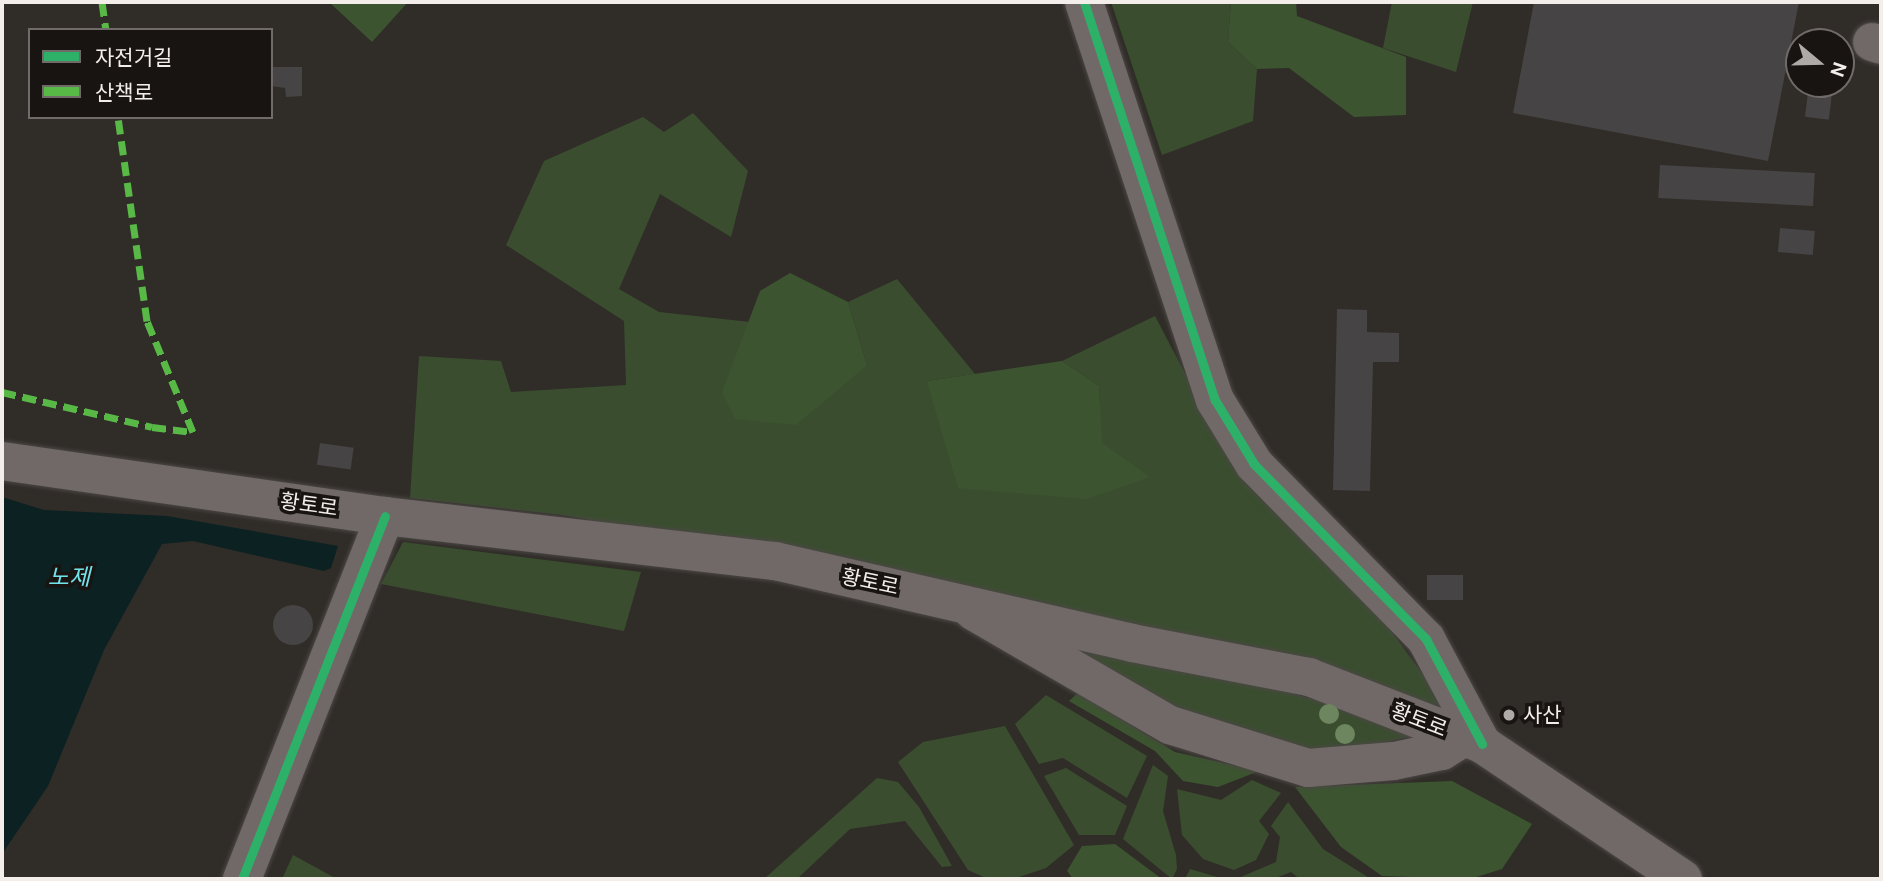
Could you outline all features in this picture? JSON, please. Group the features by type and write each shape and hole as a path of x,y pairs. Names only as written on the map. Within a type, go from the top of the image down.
{"main road":[{"path":"959,603 1170,725 1308,768 1394,761 1473,741 1426,639 1254,464 1215,400 1084,2"},
{"name":"황토로","path":"2,461 385,516 775,562 1309,677 1473,741 1641,866 1683,879"},
{"path":"242,879 385,516"}],"green space":[{"path":"329,2 408,2 372,42"},
{"path":"1111,2 1231,2 1228,42 1257,69 1253,121 1162,155"},
{"path":"1231,2 1296,2 1297,16 1406,57 1406,115 1354,117 1289,68 1257,69 1228,42"},
{"path":"1392,2 1473,2 1456,72 1383,48"},
{"path":"693,113 748,171 731,237 660,194 619,289 659,312 750,322 743,346 867,365 848,302 897,279 975,374 927,381 1101,443 1099,386 1062,361 1155,316 1220,440 1369,601 1457,721 1002,597 563,515 410,498 419,356 501,361 511,392 626,385 624,321 506,245 544,161 643,117 664,132"},
{"path":"790,273 848,302 867,365 796,425 735,419 722,392 760,291"},
{"path":"1062,361 1099,386 1102,443 1150,477 1087,499 958,488 927,381"},
{"path":"403,542 641,572 624,631 381,584"},
{"path":"1073,649 1289,692 1423,733 1355,750 1306,752 1191,719"},
{"path":"1078,693 1175,752 1259,771 1218,787 1183,781 1155,751 1069,701"},
{"path":"1046,695 1147,756 1127,798 1063,758 1039,764 1015,724"},
{"path":"1005,726 1074,845 1046,868 1013,879 988,879 968,870 898,762 923,742"},
{"path":"1153,765 1168,776 1163,811 1176,855 1177,869 1172,879 1123,839"},
{"path":"1066,768 1127,806 1115,835 1079,835 1044,776"},
{"path":"877,778 898,782 919,807 952,866 942,867 905,821 850,829 797,879 764,879"},
{"path":"1252,780 1281,793 1259,821 1269,834 1256,860 1234,870 1203,859 1182,835 1177,789 1221,800"},
{"path":"1452,781 1532,824 1502,869 1470,879 1382,876 1341,847 1295,787"},
{"path":"1288,802 1323,849 1371,879 1300,879 1291,872 1273,879 1236,879 1276,862 1280,837 1271,826"},
{"path":"1115,844 1162,879 1073,879 1067,871 1082,846"},
{"path":"293,855 337,879 282,879"},
{"path":"1190,869 1224,879 1185,879"}],"water":[{"name":"노제","path":"2,497 44,510 167,516 338,546 331,568 324,571 193,541 162,544 104,650 48,786 2,854"}],"building":[{"path":"1534,2 1799,2 1794,28 1785,28 1785,74 1768,161 1513,113"},
{"path":"273,67 302,67 302,96 286,97 285,88 273,86"},
{"path":"1807,98 1831,98 1829,120 1805,117"},
{"path":"1660,165 1815,173 1813,206 1658,198"},
{"path":"1780,228 1815,231 1813,255 1778,252"},
{"path":"1337,309 1367,310 1367,332 1399,333 1399,362 1373,362 1370,491 1333,490"},
{"path":"320,443 354,448 351,470 317,465"},
{"path":"1427,575 1463,575 1463,600 1427,600"},
{"path":"293,605 301,606 307,611 312,617 312,633 307,639 301,644 293,645 285,644 279,639 274,633 273,625 274,617 279,611 285,606"}],"marked path":[{"path":"102,2 106,28"},
{"path":"2,392 152,427 193,432 147,321 118,119"}],"cycle path":[{"path":"1084,2 1215,400 1254,464 1426,639 1482,744"},
{"path":"242,879 385,516"}],"place":[{"name":"사산","path":"1509,715"}]}
